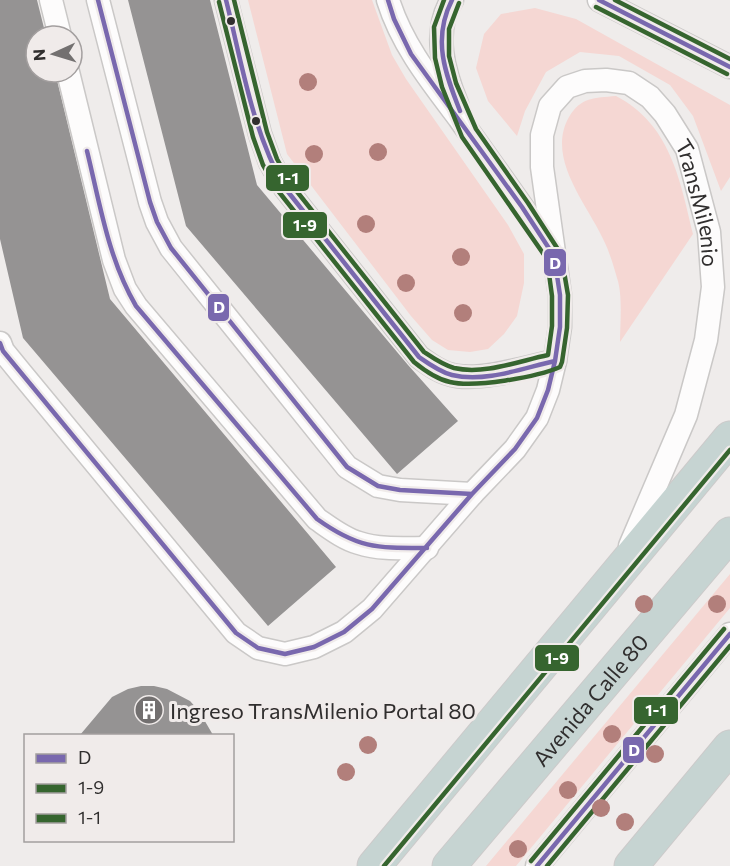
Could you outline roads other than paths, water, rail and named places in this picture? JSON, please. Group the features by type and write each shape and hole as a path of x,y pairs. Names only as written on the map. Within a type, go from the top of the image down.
{"highway":[{"path":"374,866 730,438"},
{"name":"Avenida Calle 80","path":"449,866 730,534"},
{"path":"632,866 730,747"}],"lane":[{"path":"51,0 57,24"},
{"path":"98,0 150,201 157,222 171,248 347,467 378,486 400,490 472,494"},
{"path":"226,0 270,162 285,188 419,357 436,369 456,376 499,373 555,361"},
{"name":"TransMilenio","path":"388,0 394,19 411,54 470,133 554,256"},
{"name":"TransMilenio","path":"452,0 441,28 442,57 449,84 470,133"},
{"path":"599,0 730,67"},
{"name":"TransMilenio","path":"0,343 9,358 236,633 258,648 285,654 314,647 344,632 372,609 472,494 515,449 537,418 548,390 555,361 560,316 560,295 542,167 542,135 550,106 567,87 585,81 606,80 629,83 650,97 665,114 687,149 709,232 712,287 706,340 686,415 620,571"},
{"path":"71,84 114,260 125,289 136,306 317,519 360,544 427,548"},
{"path":"537,866 730,634"}],"place":[{"name":"Ingreso TransMilenio Portal 80","path":"149,710"}]}
